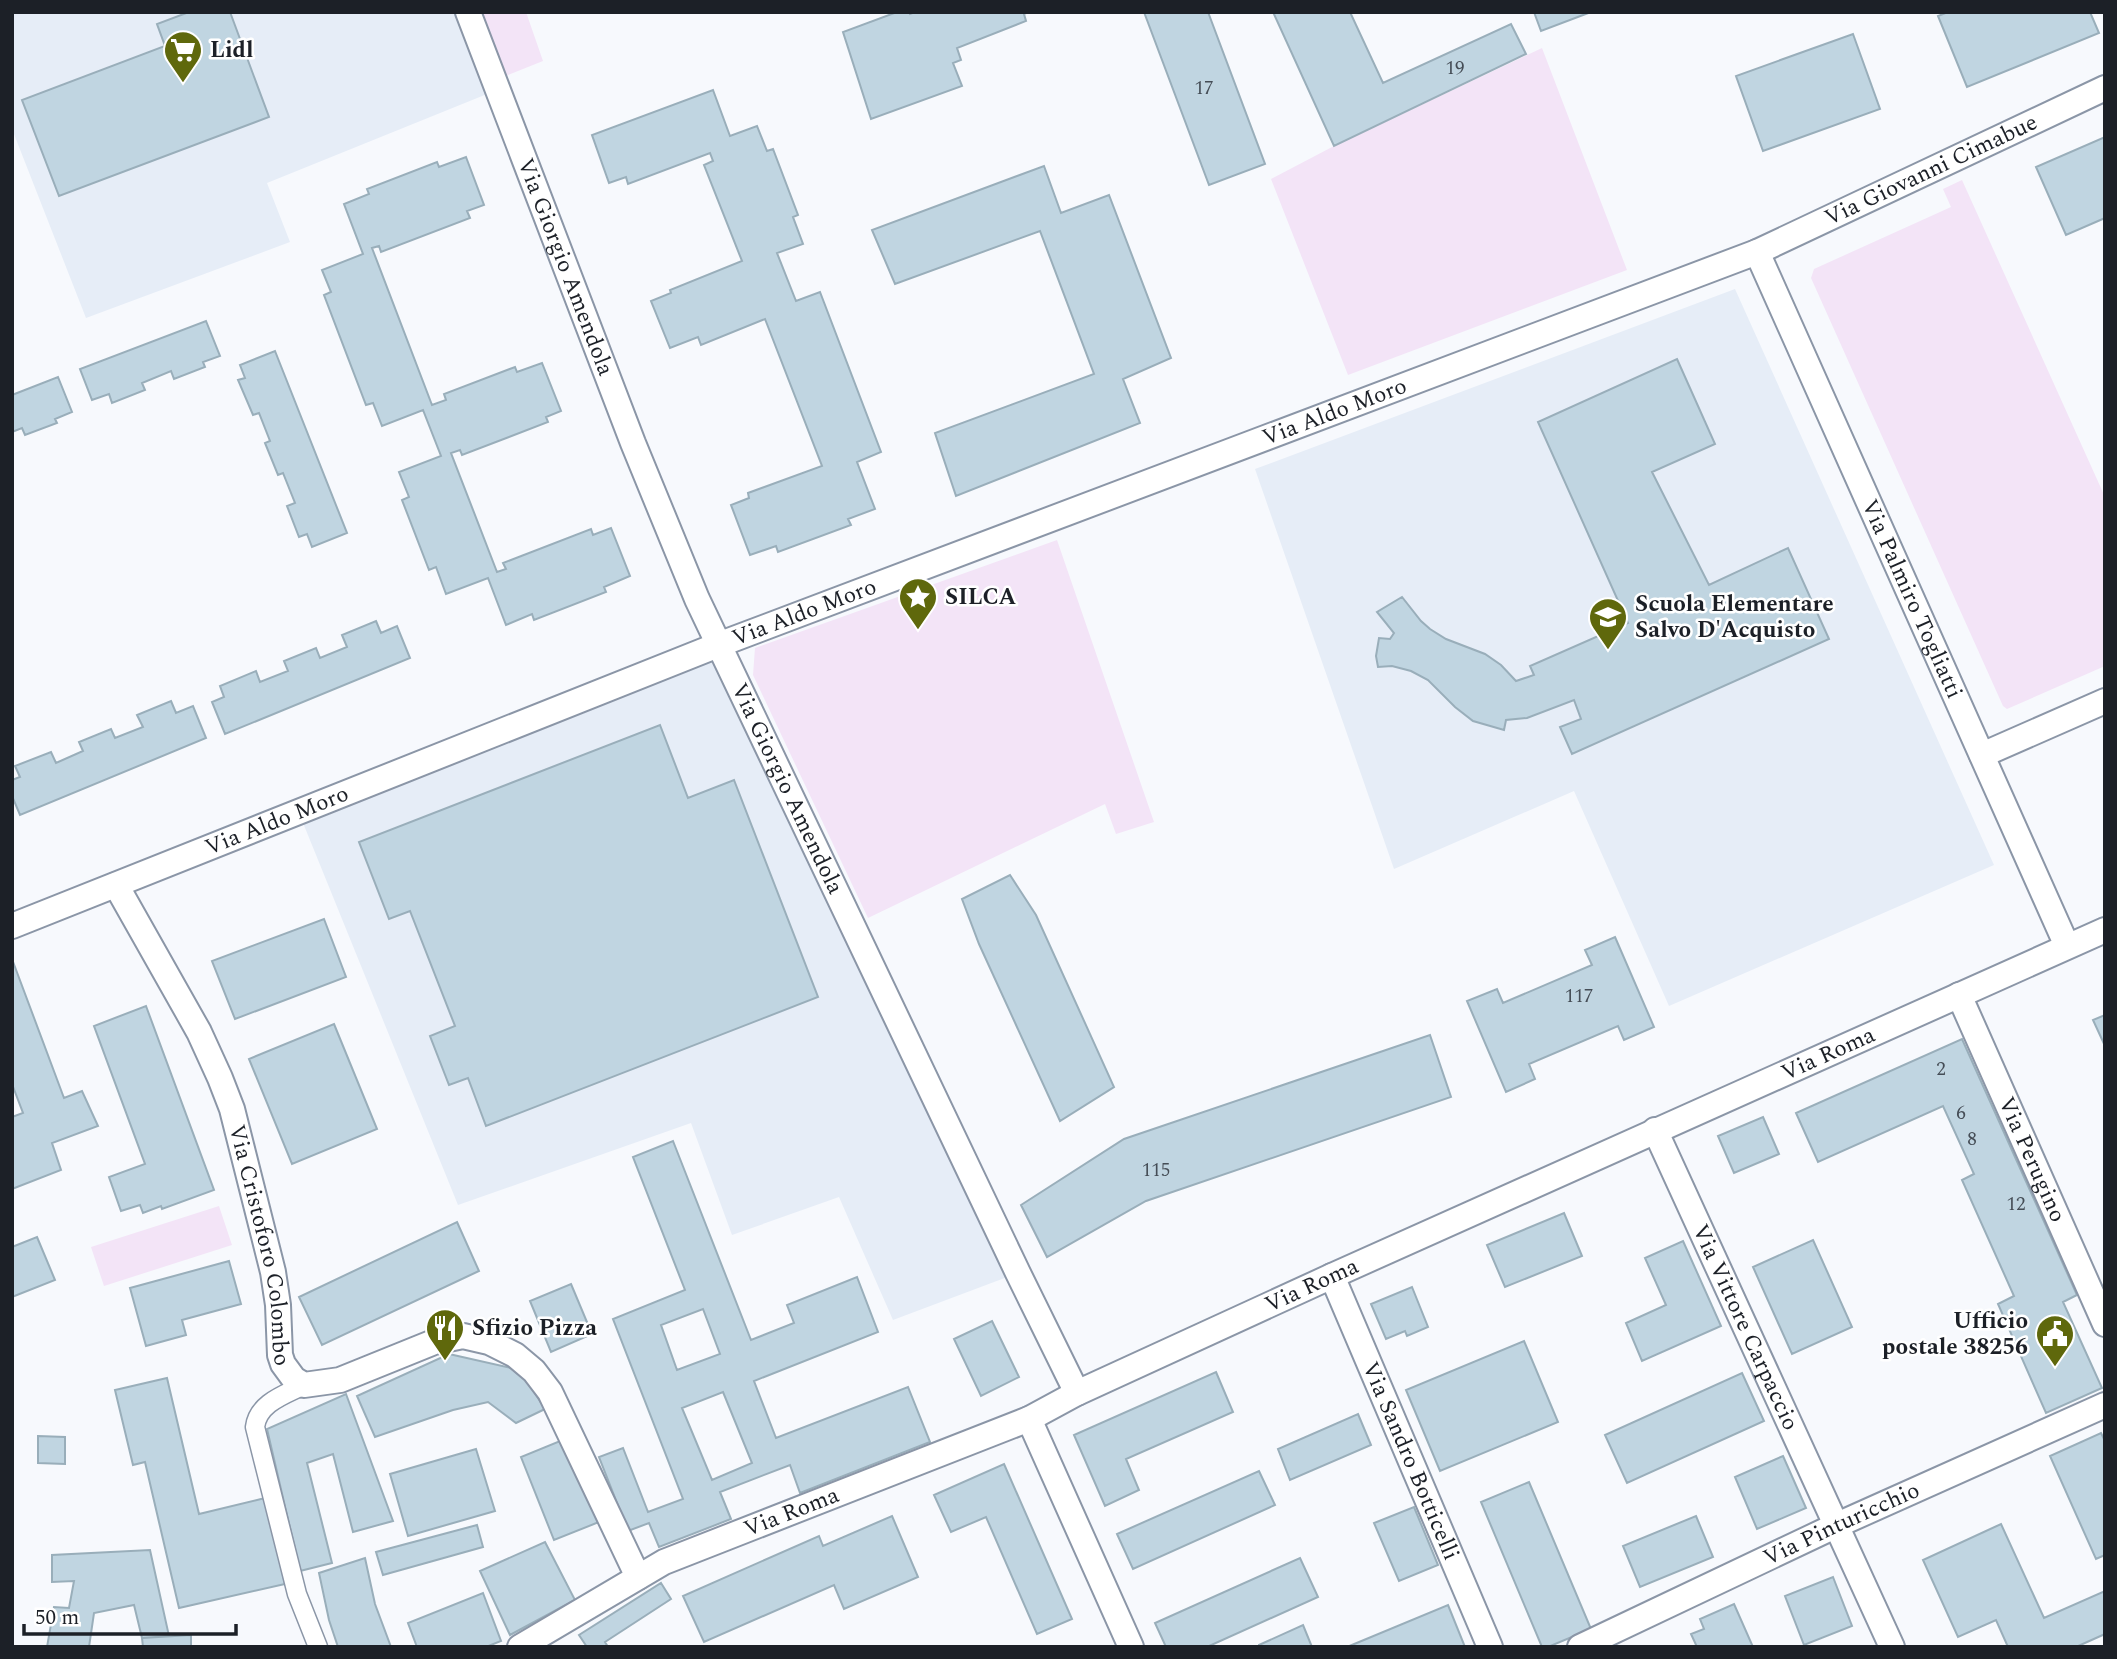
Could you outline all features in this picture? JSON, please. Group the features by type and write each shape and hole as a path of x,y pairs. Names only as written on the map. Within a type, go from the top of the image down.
{"street":[{"name":"Via Giorgio Amendola","path":"468,12 633,443 718,645 1077,1393"},
{"name":"Via Giovanni Cimabue","path":"1757,252 2105,88"},
{"name":"Via Aldo Moro","path":"12,926 718,645 1757,252"},
{"name":"Via Palmiro Togliatti","path":"1757,252 2067,946"},
{"path":"1982,755 2105,701"},
{"name":"Via Cristoforo Colombo","path":"116,886 199,1032 220,1078 237,1126 268,1246 278,1305 280,1354 288,1372 303,1385 261,1410 255,1427 297,1594 318,1647"},
{"name":"Via Roma","path":"520,1647 664,1562 1029,1419 1077,1393 1332,1276 2105,930"},
{"name":"Via Perugino","path":"1959,995 2105,1324"},
{"name":"Via Vittore Carpaccio","path":"1655,1130 1892,1647"},
{"name":"Via Sandro Botticelli","path":"1332,1276 1490,1647"},
{"path":"303,1385 340,1380 448,1338 476,1338 502,1347 529,1366 550,1392 638,1577"},
{"name":"Via Pinturicchio","path":"1580,1647 1835,1526 2105,1405"},
{"path":"1029,1419 1131,1647"}],"shaded area":[{"path":"12,12 468,12 497,90 267,183 290,242 86,318 12,129"},
{"path":"479,12 526,12 543,61 503,77"},
{"path":"1542,48 1627,270 1348,375 1271,179 1334,146"},
{"path":"1962,180 2105,497 2105,666 2007,709 2003,706 1811,278 1814,269 1951,207 1943,189"},
{"name":"Scuola Elementare Salvo D'Acquisto","path":"1735,289 1994,865 1669,1006 1574,791 1394,869 1255,469"},
{"path":"1057,540 1154,822 1116,834 1105,804 868,918 753,675 755,648"},
{"path":"718,645 1018,1273 893,1320 839,1197 732,1235 691,1123 458,1205 299,813"},
{"path":"219,1206 232,1245 104,1286 91,1247"}],"building":[{"path":"189,12 230,12 269,117 59,196 22,100 165,46 157,24"},
{"path":"897,12 1028,12 1024,14 1026,21 957,48 961,60 953,63 962,86 871,119 843,32"},
{"path":"1144,12 1208,12 1265,164 1209,185"},
{"path":"1273,12 1350,12 1383,83 1511,24 1526,54 1334,146"},
{"path":"1534,12 1591,12 1541,31"},
{"path":"1948,12 2090,12 2099,33 1967,87 1938,16"},
{"path":"1853,34 1880,109 1763,151 1736,76"},
{"path":"713,90 730,136 757,126 767,151 773,149 798,215 793,217 803,244 777,253 796,301 820,292 881,452 857,462 875,509 848,519 851,525 778,552 776,546 750,555 731,505 749,498 748,493 822,466 765,319 701,345 698,337 670,348 651,301 671,293 670,290 742,261 704,165 713,161 710,153 628,184 626,177 609,183 592,135"},
{"path":"2105,137 2105,218 2066,235 2036,167"},
{"path":"466,157 484,205 467,211 470,218 381,252 379,246 372,248 432,405 446,400 444,394 515,367 517,372 542,363 561,411 546,417 548,422 462,455 460,450 451,453 497,572 506,569 503,563 591,529 593,535 611,528 630,576 604,587 606,592 534,620 532,614 506,625 488,578 446,594 436,567 429,570 402,500 409,497 399,472 441,456 423,410 382,426 373,403 366,405 324,295 331,292 322,270 363,254 344,204 369,194 367,189 437,162 439,167"},
{"path":"1044,166 1061,213 1109,195 1171,358 1123,379 1140,423 956,496 935,433 1094,374 1040,231 895,284 872,230"},
{"path":"206,321 220,356 203,362 205,367 174,379 171,371 142,383 145,390 112,403 109,394 92,400 80,369"},
{"path":"275,351 347,533 312,547 307,534 299,537 287,506 295,503 283,473 278,475 265,443 270,441 259,413 253,415 238,380 245,378 240,365"},
{"path":"1677,359 1715,444 1652,472 1709,585 1788,548 1829,639 1572,754 1560,727 1581,719 1574,700 1527,718 1506,720 1504,730 1473,721 1428,680 1411,671 1392,666 1378,667 1376,656 1379,638 1390,639 1394,633 1377,612 1402,597 1430,629 1446,639 1485,654 1501,665 1516,681 1534,675 1530,666 1628,623 1538,422"},
{"path":"58,377 72,412 55,419 57,423 25,435 22,428 12,432 12,395"},
{"path":"376,621 381,633 397,626 410,658 225,734 212,702 224,697 220,686 256,671 260,682 288,671 284,661 316,648 320,658 347,647 342,635"},
{"path":"171,701 176,713 193,706 206,738 20,815 12,796 12,780 20,777 15,766 51,752 56,763 83,751 79,742 111,729 115,738 143,727 137,715"},
{"path":"660,725 688,798 734,780 818,997 486,1126 468,1078 449,1085 430,1036 455,1026 410,911 389,919 359,842"},
{"path":"1010,875 1036,915 1114,1087 1060,1121 979,944 962,899"},
{"path":"324,919 346,977 235,1019 212,961"},
{"path":"1615,937 1654,1027 1624,1040 1618,1026 1529,1064 1535,1079 1506,1092 1467,1001 1497,989 1503,1003 1592,965 1585,950"},
{"path":"12,959 64,1098 82,1091 98,1126 52,1143 61,1170 12,1189 12,1117 23,1113 12,1084"},
{"path":"146,1006 214,1190 143,1213 140,1205 121,1211 109,1177 145,1164 94,1026"},
{"path":"2105,1015 2105,1046 2093,1020"},
{"path":"334,1024 377,1129 292,1164 249,1059"},
{"path":"1430,1035 1451,1097 1146,1201 1047,1257 1021,1205 1124,1139"},
{"path":"1962,1039 2077,1295 2063,1302 2102,1388 2046,1413 1998,1304 2014,1296 1962,1180 1974,1174 1943,1106 1818,1162 1796,1113"},
{"path":"1763,1117 1779,1154 1734,1173 1718,1136"},
{"path":"673,1141 751,1340 794,1323 787,1305 857,1277 878,1332 754,1381 776,1438 908,1387 930,1442 800,1493 790,1465 720,1492 731,1519 659,1547 649,1523 628,1531 599,1457 623,1448 648,1512 683,1499 613,1319 685,1290 633,1157","holes":["703,1309 720,1354 677,1370 661,1325","723,1392 752,1463 712,1480 682,1408"]},
{"path":"1564,1213 1582,1256 1505,1287 1487,1245"},
{"path":"457,1222 479,1271 322,1345 299,1297"},
{"path":"37,1237 55,1280 12,1297 12,1247"},
{"path":"1813,1240 1852,1327 1792,1354 1753,1267"},
{"path":"1683,1241 1721,1326 1642,1361 1626,1323 1666,1305 1645,1258"},
{"path":"229,1261 241,1304 182,1320 186,1335 146,1346 130,1288"},
{"path":"571,1284 592,1334 551,1352 530,1301"},
{"path":"1412,1287 1428,1327 1407,1336 1405,1331 1386,1339 1371,1304"},
{"path":"992,1321 1019,1377 981,1396 954,1339"},
{"path":"1524,1341 1558,1422 1440,1471 1406,1390"},
{"path":"449,1354 520,1370 545,1409 516,1423 488,1402 453,1410 375,1437 357,1396"},
{"path":"1216,1372 1233,1412 1126,1459 1139,1490 1105,1506 1074,1435"},
{"path":"1742,1373 1764,1421 1627,1483 1605,1435"},
{"path":"167,1378 199,1514 265,1498 285,1584 179,1608 145,1462 133,1465 115,1390"},
{"path":"346,1394 393,1521 353,1532 333,1454 307,1463 332,1563 300,1571 267,1429"},
{"path":"1358,1414 1371,1445 1290,1480 1278,1449"},
{"path":"2101,1433 2105,1441 2105,1555 2096,1559 2050,1456"},
{"path":"38,1436 65,1437 65,1464 38,1463"},
{"path":"565,1439 599,1522 554,1540 521,1457"},
{"path":"476,1449 495,1511 408,1536 390,1474"},
{"path":"1783,1456 1806,1508 1757,1529 1735,1477"},
{"path":"1004,1464 1072,1619 1037,1634 986,1517 951,1532 934,1495"},
{"path":"1259,1471 1275,1505 1133,1569 1117,1534"},
{"path":"1529,1482 1591,1629 1548,1647 1542,1647 1481,1502"},
{"path":"1414,1507 1438,1565 1399,1581 1374,1523"},
{"path":"892,1516 918,1577 844,1609 834,1585 704,1642 683,1596 819,1536 823,1546"},
{"path":"1696,1516 1713,1557 1640,1587 1623,1546"},
{"path":"2001,1524 2044,1618 2105,1591 2105,1634 2076,1647 2008,1647 1996,1620 1958,1637 1923,1560"},
{"path":"477,1525 483,1547 383,1575 376,1552"},
{"path":"545,1542 575,1600 510,1635 480,1571"},
{"path":"150,1550 169,1636 142,1638 134,1605 94,1613 89,1647 47,1647 54,1607 69,1608 74,1581 52,1582 52,1555"},
{"path":"365,1558 375,1604 391,1647 338,1647 319,1573"},
{"path":"1300,1558 1318,1597 1207,1647 1166,1647 1155,1623"},
{"path":"1833,1577 1852,1626 1804,1645 1785,1596"},
{"path":"661,1583 671,1599 605,1642 608,1647 587,1647 579,1635"},
{"path":"483,1593 501,1641 486,1647 417,1647 408,1623"},
{"path":"1734,1604 1753,1647 1697,1647 1691,1634 1704,1629 1700,1619"},
{"path":"1448,1605 1465,1647 1347,1647"},
{"path":"1303,1625 1312,1647 1259,1647 1259,1645"},
{"path":"191,1635 191,1647 143,1647 142,1638"}],"place":[{"name":"Lidl","path":"183,84"},
{"name":"SILCA","path":"918,631"},
{"name":"Scuola Elementare Salvo D'Acquisto","path":"1608,651"},
{"name":"Sfizio Pizza","path":"445,1362"},
{"name":"Ufficio postale 38256","path":"2055,1368"}]}
